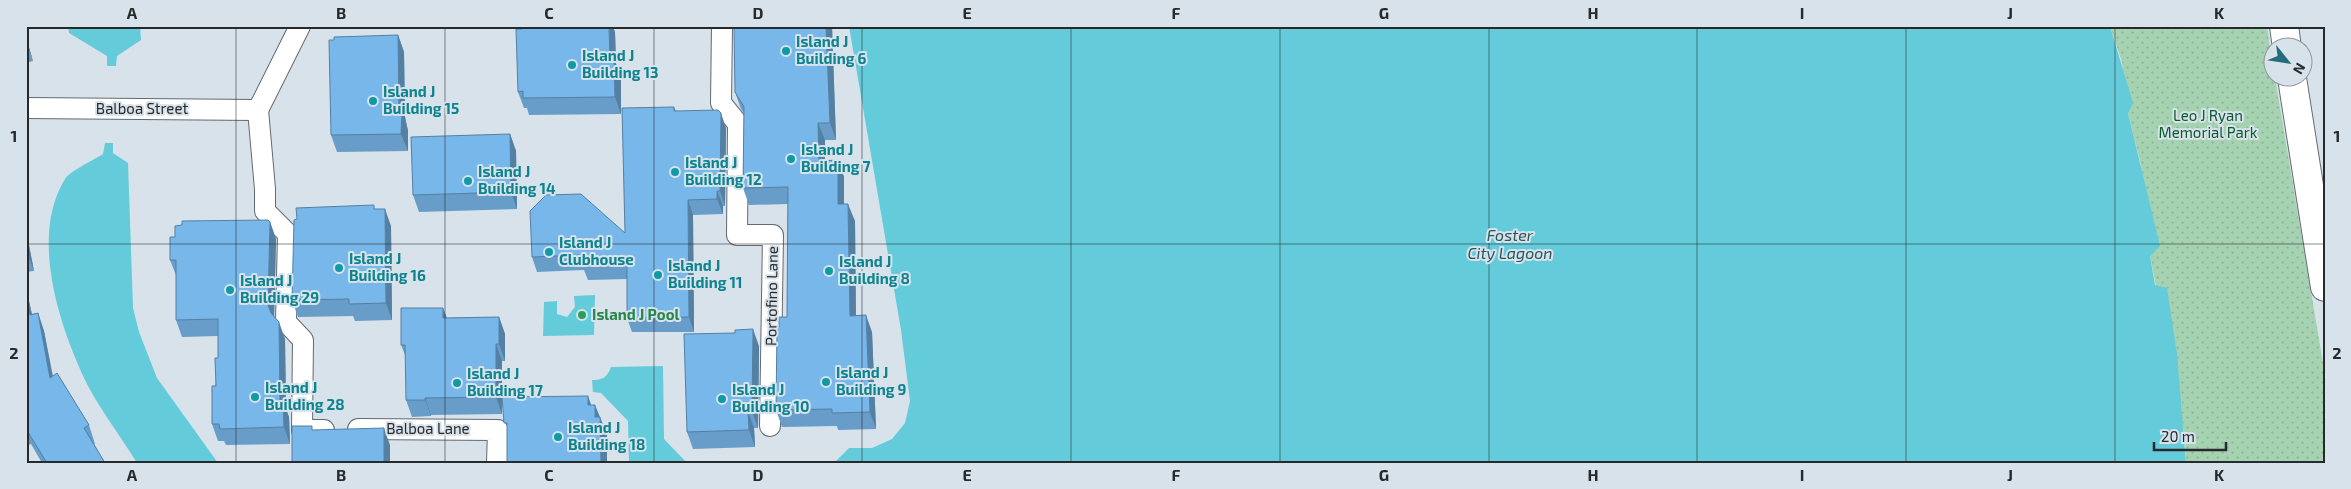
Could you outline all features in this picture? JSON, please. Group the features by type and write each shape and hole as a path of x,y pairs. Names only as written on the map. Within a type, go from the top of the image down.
{"main road":[{"path":"2294,88 2325,287"}],"street":[{"path":"258,110 300,26"},
{"name":"Portofino Lane","path":"722,26 721,102 738,124 737,235 773,235 770,426"},
{"name":"Balboa Street","path":"26,108 258,110"},
{"name":"Balboa Lane","path":"258,110 265,189 265,211 288,234 286,322 303,340 302,430 498,430 497,463"}],"green space":[{"name":"Leo J Ryan Memorial Park","path":"2110,26 2267,26 2269,38 2264,38 2264,88 2277,88 2325,375 2325,463 2186,463 2185,438 2150,255 2141,165 2128,113 2122,62"}],"water":[{"path":"68,26 140,26 141,40 117,56 116,66 107,66 107,56 69,33"},
{"name":"Foster City Lagoon","path":"849,26 2110,26 2133,103 2128,113 2160,246 2150,256 2155,285 2167,288 2177,354 2186,463 834,463 849,448 872,448 892,439 905,423 910,401 901,330"},
{"path":"105,143 113,143 113,153 128,163 133,308 139,332 157,378 218,463 137,463 88,386 68,338 52,283 49,228 55,202 65,179 77,169 103,154"},
{"name":"Island J Pool","path":"595,295 594,335 543,336 544,302 557,301 557,314 567,317 575,307 574,296"},
{"path":"663,366 664,439 687,463 629,463 628,421 601,393 593,392 592,380 604,378 611,367"}],"building":[{"name":"Island J Building 13","path":"522,26 609,26 610,61 614,60 615,97 523,98 523,91 518,92 516,29 522,29"},
{"path":"734,26 826,26 830,123 818,123 819,161 838,160 838,204 848,204 850,316 866,315 870,412 832,413 832,409 776,410 777,327 779,327 779,317 787,317 788,187 743,188 744,107 735,92"},
{"name":"Island J Building 15","path":"398,35 399,106 402,114 401,134 331,135 329,40 334,40 334,37"},
{"path":"674,107 674,111 718,110 721,113 720,191 717,191 717,199 688,200 689,317 627,318 627,264 582,265 582,255 532,257 530,211 546,195 581,194 625,233 622,108"},
{"name":"Island J Building 14","path":"510,134 511,192 413,195 411,137"},
{"name":"Island J Building 16","path":"374,205 374,209 385,209 386,303 349,304 349,299 292,300 296,208"},
{"path":"268,220 270,222 268,305 271,313 279,322 280,400 283,400 284,427 220,429 219,424 212,424 212,386 216,386 215,358 218,358 218,319 176,320 176,260 170,260 170,237 175,237 175,226 182,225 182,221"},
{"path":"26,299 30,315 38,313 50,378 57,373 89,425 84,428 105,463 47,463 26,429"},
{"name":"Island J Building 17","path":"401,308 443,308 443,318 499,317 499,344 496,344 496,397 406,400 405,345 401,345"},
{"name":"Island J Building 10","path":"753,329 752,411 748,411 749,430 687,432 684,334 735,333 735,330"},
{"name":"Island J Building 18","path":"588,396 588,405 595,405 595,417 600,417 601,463 507,463 507,423 504,423 502,397"},
{"path":"292,426 312,426 312,430 384,428 384,463 292,463"}],"place":[{"name":"Island J Building 6","path":"786,51"},
{"name":"Island J Building 13","path":"572,65"},
{"name":"Island J Building 15","path":"373,101"},
{"name":"Island J Building 7","path":"791,159"},
{"name":"Island J Building 12","path":"675,172"},
{"name":"Island J Building 14","path":"468,181"},
{"name":"Island J Clubhouse","path":"549,252"},
{"name":"Island J Building 16","path":"339,268"},
{"name":"Island J Building 8","path":"829,271"},
{"name":"Island J Building 11","path":"658,275"},
{"name":"Island J Building 29","path":"230,290"},
{"name":"Island J Pool","path":"582,315"},
{"name":"Island J Building 9","path":"826,382"},
{"name":"Island J Building 17","path":"457,383"},
{"name":"Island J Building 28","path":"255,397"},
{"name":"Island J Building 10","path":"722,399"},
{"name":"Island J Building 18","path":"558,437"}]}
